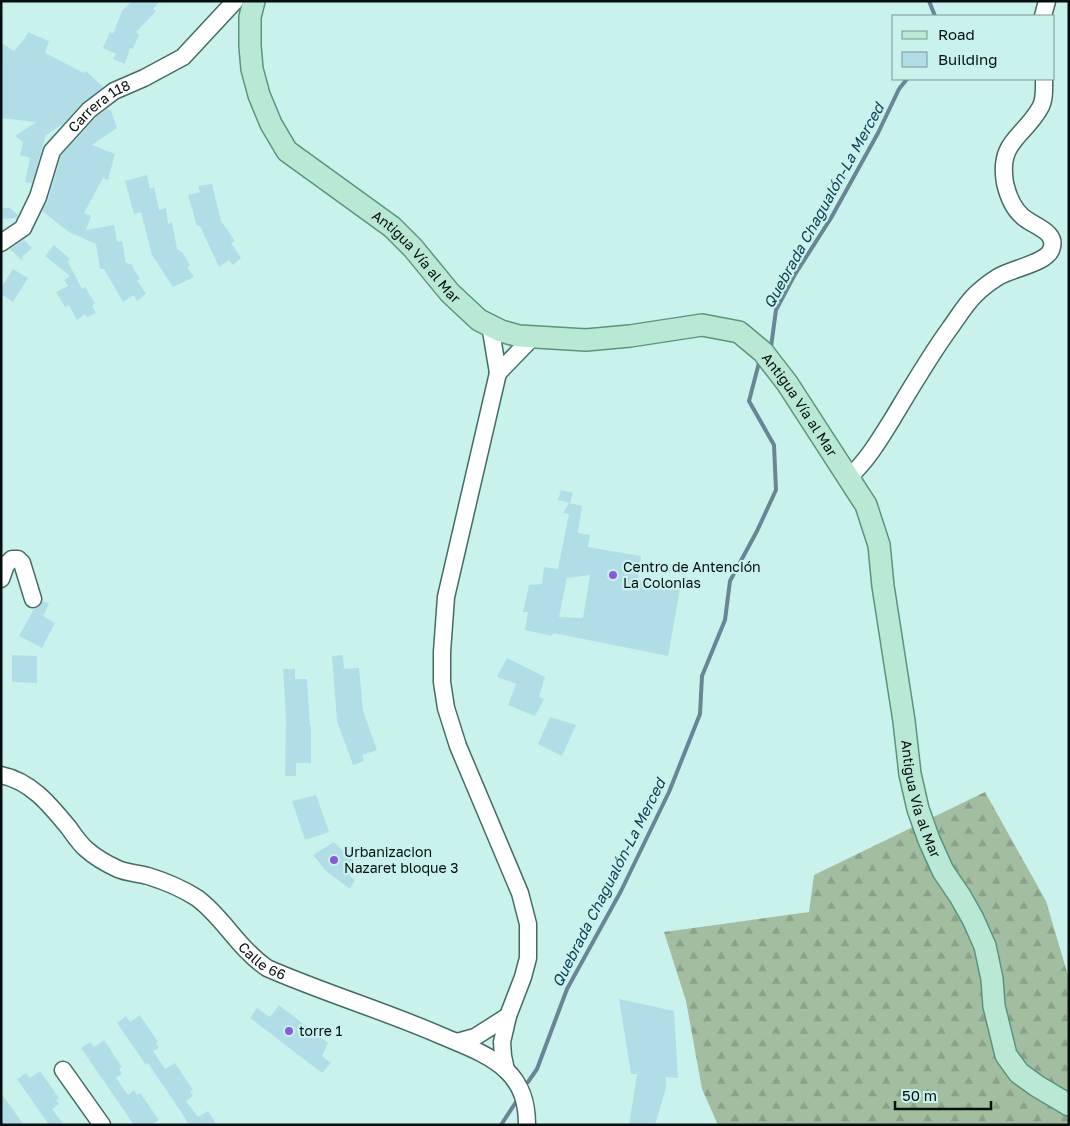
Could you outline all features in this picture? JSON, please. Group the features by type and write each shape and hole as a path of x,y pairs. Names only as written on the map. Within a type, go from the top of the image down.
{"main road":[{"name":"Antigua Vía al Mar","path":"254,1 250,18 252,69 259,95 287,151 392,227 413,248 450,294 479,320 501,331 519,336 586,340 630,336 702,325 739,332 763,352 787,384 866,505 879,546 910,774 918,809 943,871 973,919 985,946 992,979 996,1014 1006,1055 1019,1073 1069,1105"}],"street":[{"name":"Carrera 118","path":"1,243 23,228 38,197 52,151 89,110 114,91 183,58 235,1"},
{"path":"1043,15 1047,1"},
{"path":"848,478 860,467 874,447 932,354 968,302 999,276 1046,258 1052,249 1052,240 1048,232 1024,218 1016,210 1006,186 1004,173 1005,158 1011,142 1041,107 1044,95 1044,80"},
{"path":"490,325 498,373 446,597 442,682 446,708 458,746 516,884 528,924 528,958 508,1016 502,1042 506,1070"},
{"path":"498,373 533,337"},
{"path":"1,579 6,566 12,559 18,560 22,563 34,599"},
{"name":"Calle 66","path":"1,775 10,776 29,786 52,807 84,848 101,860 119,869 165,882 197,898 253,958 267,968 457,1042 492,1060 506,1070 516,1082 524,1097 527,1125"},
{"path":"457,1042 475,1036 508,1016"},
{"path":"63,1070 102,1125"}],"green space":[{"path":"985,792 1046,901 1069,979 1069,1125 718,1125 702,1089 686,1001 664,932 809,912 814,875"}],"building":[{"path":"132,1 160,1 153,9 156,11 136,32 139,35 133,49 130,48 125,64 113,59 116,54 103,48 110,32 113,34 122,11"},
{"path":"28,32 49,41 45,53 84,73 86,71 103,87 82,103 63,124 46,135 32,183 25,182 30,158 20,155 23,142 15,136 36,122 1,118 1,43 14,51"},
{"path":"107,109 111,111 117,128 92,145 115,154 108,180 103,178 84,213 91,216 86,230 114,225 117,242 122,241 126,263 131,264 140,279 137,280 146,294 137,301 134,295 123,302 104,269 100,269 96,244 69,232 42,211 48,200 61,156 96,117"},
{"path":"147,175 150,189 154,187 159,210 166,208 168,224 172,222 177,249 183,253 190,265 187,267 194,277 173,287 152,255 141,212 134,214 125,181"},
{"path":"212,184 221,221 235,241 231,243 241,258 233,265 229,260 219,267 200,226 197,226 188,195 200,192 198,186"},
{"path":"1,208 10,208 18,215 17,218 1,219"},
{"path":"24,240 32,248 22,257 23,261 10,249"},
{"path":"54,245 70,259 68,262 82,289 85,287 95,303 92,306 96,313 87,317 85,314 77,320 69,305 65,307 56,292 68,286 64,280 70,276 45,256"},
{"path":"13,269 28,278 13,302 1,294 1,288"},
{"path":"561,490 573,493 570,503 558,500"},
{"path":"569,503 582,506 578,533 590,535 588,547 641,556 638,580 680,589 668,656 553,633 552,636 525,630 528,612 523,612 529,585 542,584 544,567 558,569 569,514 563,513","holes":["590,575 583,618 559,617 567,578"]},
{"path":"43,601 49,604 43,616 55,623 42,648 19,636 34,609 40,606"},
{"path":"12,655 37,656 37,683 12,682"},
{"path":"343,655 344,669 359,668 363,711 377,750 362,755 364,761 353,765 337,721 332,656"},
{"path":"507,658 545,677 539,697 544,699 535,716 508,705 516,684 497,677"},
{"path":"283,669 295,669 295,679 307,679 311,726 311,763 296,763 296,776 285,776 286,719"},
{"path":"550,717 576,725 562,756 538,744"},
{"path":"316,795 329,832 305,840 292,801"},
{"name":"Urbanizacion Nazaret bloque 3","path":"334,842 357,865 350,876 355,880 350,889 326,871 313,855"},
{"path":"619,999 674,1011 678,1078 666,1077 666,1088 655,1125 629,1125 637,1074 631,1074"},
{"name":"torre 1","path":"279,1005 328,1043 322,1056 331,1063 322,1073 250,1018 257,1008 270,1017"},
{"path":"140,1015 158,1042 156,1043 159,1048 153,1051 165,1069 175,1063 193,1090 190,1092 193,1096 186,1101 198,1117 208,1111 217,1125 186,1125 188,1123 148,1063 146,1065 117,1023 126,1016 130,1022"},
{"path":"104,1040 122,1067 119,1069 122,1074 116,1078 128,1095 134,1090 137,1095 140,1093 159,1120 151,1125 134,1125 81,1048 90,1042 94,1047"},
{"path":"40,1071 59,1098 56,1100 59,1104 52,1109 64,1125 49,1125 17,1079 26,1073 30,1078"},
{"path":"1,1093 24,1125 1,1125"}],"waterway":[{"name":"Quebrada Chagualón-La Merced","path":"929,1 935,15"},
{"name":"Quebrada Chagualón-La Merced","path":"771,347 776,310 794,276 831,218 878,133 899,89 906,80"},
{"name":"Quebrada Chagualón-La Merced","path":"528,1082 537,1069 567,989 621,891 669,792 700,714 702,676 725,620 730,581 757,531 776,490 774,445 749,401 760,359"},
{"name":"Quebrada Chagualón-La Merced","path":"501,1125 516,1102"}],"place":[{"name":"Centro de Antención La Colonias","path":"613,575"},
{"name":"Urbanizacion Nazaret bloque 3","path":"334,860"},
{"name":"torre 1","path":"289,1031"}]}
